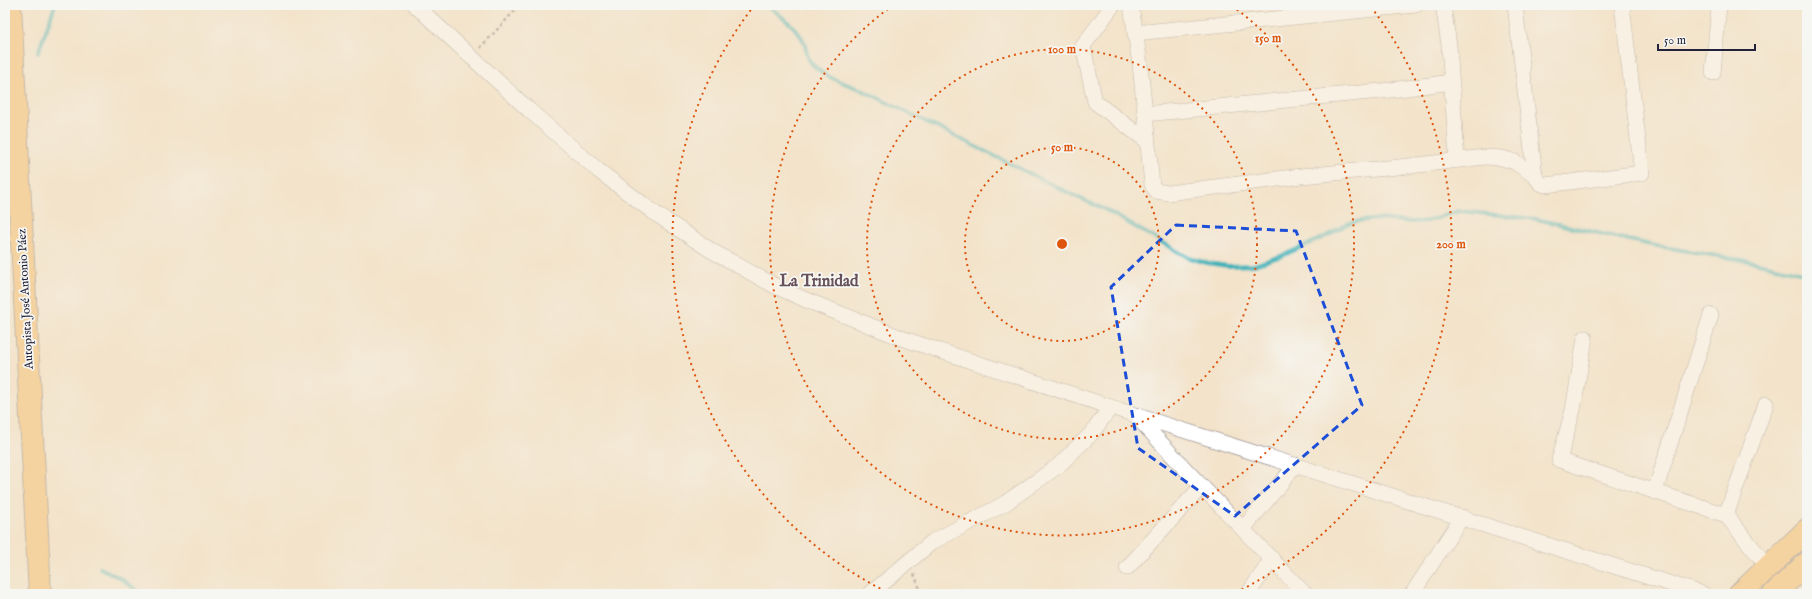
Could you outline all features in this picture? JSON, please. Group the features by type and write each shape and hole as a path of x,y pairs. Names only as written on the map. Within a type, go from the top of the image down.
{"main road":[{"name":"Autopista José Antonio Páez","path":"10,5 40,594"},
{"path":"37,513 46,594"},
{"path":"1740,594 1807,530"},
{"path":"1774,594 1807,563"}],"street":[{"path":"415,5 557,135 599,171 712,251 777,287 904,340 1135,415 1462,517 1681,591 1703,594"},
{"path":"1113,5 1084,46 1095,102 1147,141"},
{"path":"1131,5 1145,114 1152,185 1156,191 1164,193 1301,176 1485,157 1502,158 1515,162 1535,176 1540,183 1545,185 1642,173 1622,5"},
{"path":"1135,33 1358,9 1416,5"},
{"path":"1443,5 1449,45 1457,160"},
{"path":"1515,5 1535,176"},
{"path":"1713,73 1718,5"},
{"path":"1145,114 1391,90 1452,82"},
{"path":"1654,491 1711,315"},
{"path":"1585,338 1573,410 1560,460 1726,515 1768,567"},
{"path":"1726,515 1766,404"},
{"path":"870,594 932,542 1004,504 1058,466 1092,434 1111,407"},
{"path":"1135,415 1305,594"},
{"path":"1243,529 1296,465"},
{"path":"1127,568 1202,486"},
{"path":"1412,594 1462,517"},
{"path":"1248,594 1272,559"}],"path":[{"path":"472,57 520,5"},
{"path":"907,562 922,594"}],"highlighted area":[{"path":"1176,225 1296,231 1362,405 1235,516 1138,448 1111,287"}],"waterway":[{"path":"38,53 55,5"},
{"path":"767,5 797,31 804,42 811,63 818,70 835,80 860,89 1104,209 1189,258 1207,263 1228,266 1254,265 1284,255 1329,235 1347,224 1378,219 1411,222 1427,221 1459,211 1536,219 1651,245 1754,262 1807,274"},
{"path":"100,568 120,578 142,594"}],"district":[{"name":"La Trinidad","path":"819,280"}]}
